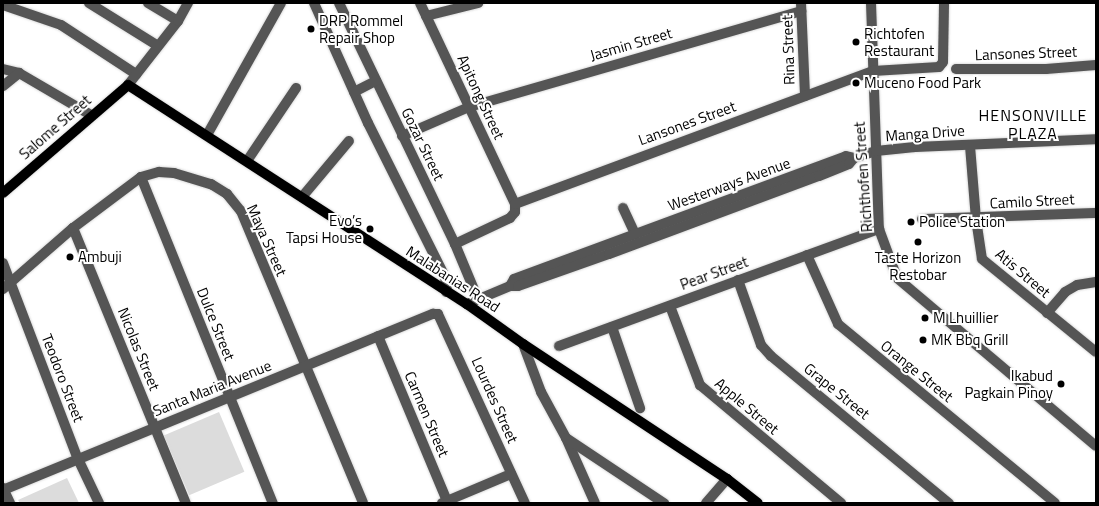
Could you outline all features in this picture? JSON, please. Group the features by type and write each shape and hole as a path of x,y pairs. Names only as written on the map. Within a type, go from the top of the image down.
{"main road":[{"name":"Malabanias Road","path":"128,85 247,161 446,292 467,304 524,344 727,479 758,503"},
{"name":"Salome Street","path":"3,193 91,115 128,85"}],"street":[{"path":"89,3 158,46"},
{"path":"148,3 178,21"},
{"path":"128,85 178,21 188,3"},
{"path":"207,135 281,3"},
{"path":"314,3 354,92 443,273 447,284 446,292"},
{"name":"Gozar Street","path":"340,3 402,136 455,244 478,299"},
{"name":"Apitong Street","path":"420,3 515,204"},
{"path":"426,16 478,3"},
{"name":"Richthofen Street","path":"871,3 879,230 892,267 906,287 1096,446"},
{"name":"Lansones Street","path":"515,204 873,71 939,67 943,62 944,3"},
{"path":"3,5 61,25 136,74"},
{"name":"Rina Street","path":"801,7 805,96"},
{"name":"Jasmin Street","path":"402,136 470,107 801,7"},
{"name":"Lansones Street","path":"956,69 1046,69 1096,65"},
{"path":"3,69 19,73 91,115"},
{"path":"3,86 19,73"},
{"path":"354,92 376,81"},
{"path":"247,161 296,88"},
{"name":"Manga Drive","path":"876,152 1096,139"},
{"path":"302,197 349,141"},
{"name":"Atis Street","path":"970,146 976,219 982,259 1096,352"},
{"name":"Westerways Avenue","path":"467,304 510,286 514,279 607,250 809,175 846,156 854,158 876,152"},
{"name":"Maya Street","path":"7,286 73,228 141,177 159,172 174,173 211,184 227,194 241,211 363,503"},
{"name":"Dulce Street","path":"141,177 229,398 273,503"},
{"path":"455,244 510,218 514,212 515,204"},
{"path":"623,208 635,234"},
{"name":"Camilo Street","path":"922,219 976,219 1096,213"},
{"name":"Nicolas Street","path":"73,228 186,503"},
{"name":"Westerways Avenue","path":"607,250 635,234 663,229"},
{"name":"Pear Street","path":"559,346 879,230"},
{"name":"Orange Street","path":"807,255 838,324 1055,503"},
{"name":"Teodoro Street","path":"3,263 7,286 78,459 99,503"},
{"name":"Grape Street","path":"738,280 761,345 771,356 949,503"},
{"path":"1048,314 1065,292 1077,285 1096,282"},
{"name":"Apple Street","path":"670,306 700,385 842,503"},
{"name":"Santa Maria Avenue","path":"3,490 433,314"},
{"name":"Lourdes Street","path":"433,314 442,318 525,503"},
{"path":"612,327 640,408"},
{"name":"Carmen Street","path":"378,336 446,502"},
{"path":"524,344 541,392 566,438 595,503"},
{"path":"566,438 664,503"},
{"path":"446,502 511,474"},
{"path":"706,503 727,479"},
{"path":"3,490 10,503"}],"shaded area":[{"path":"219,412 244,472 189,495 164,435"},
{"path":"67,478 79,503 20,503 18,500"}],"place":[{"name":"DRP Rommel Repair Shop","path":"311,29"},
{"name":"Richtofen Restaurant","path":"856,42"},
{"name":"Muceno Food Park","path":"856,83"},
{"name":"Police Station","path":"911,222"},
{"name":"Evo’s Tapsi House","path":"370,229"},
{"name":"Taste Horizon Restobar","path":"918,242"},
{"name":"Ambuji","path":"70,257"},
{"name":"M Lhuillier","path":"925,318"},
{"name":"MK Bbq Grill","path":"923,340"},
{"name":"Ikabud Pagkain Pinoy","path":"1061,384"}],"district":[{"name":"HENSONVILLE PLAZA","path":"1033,124"}]}
